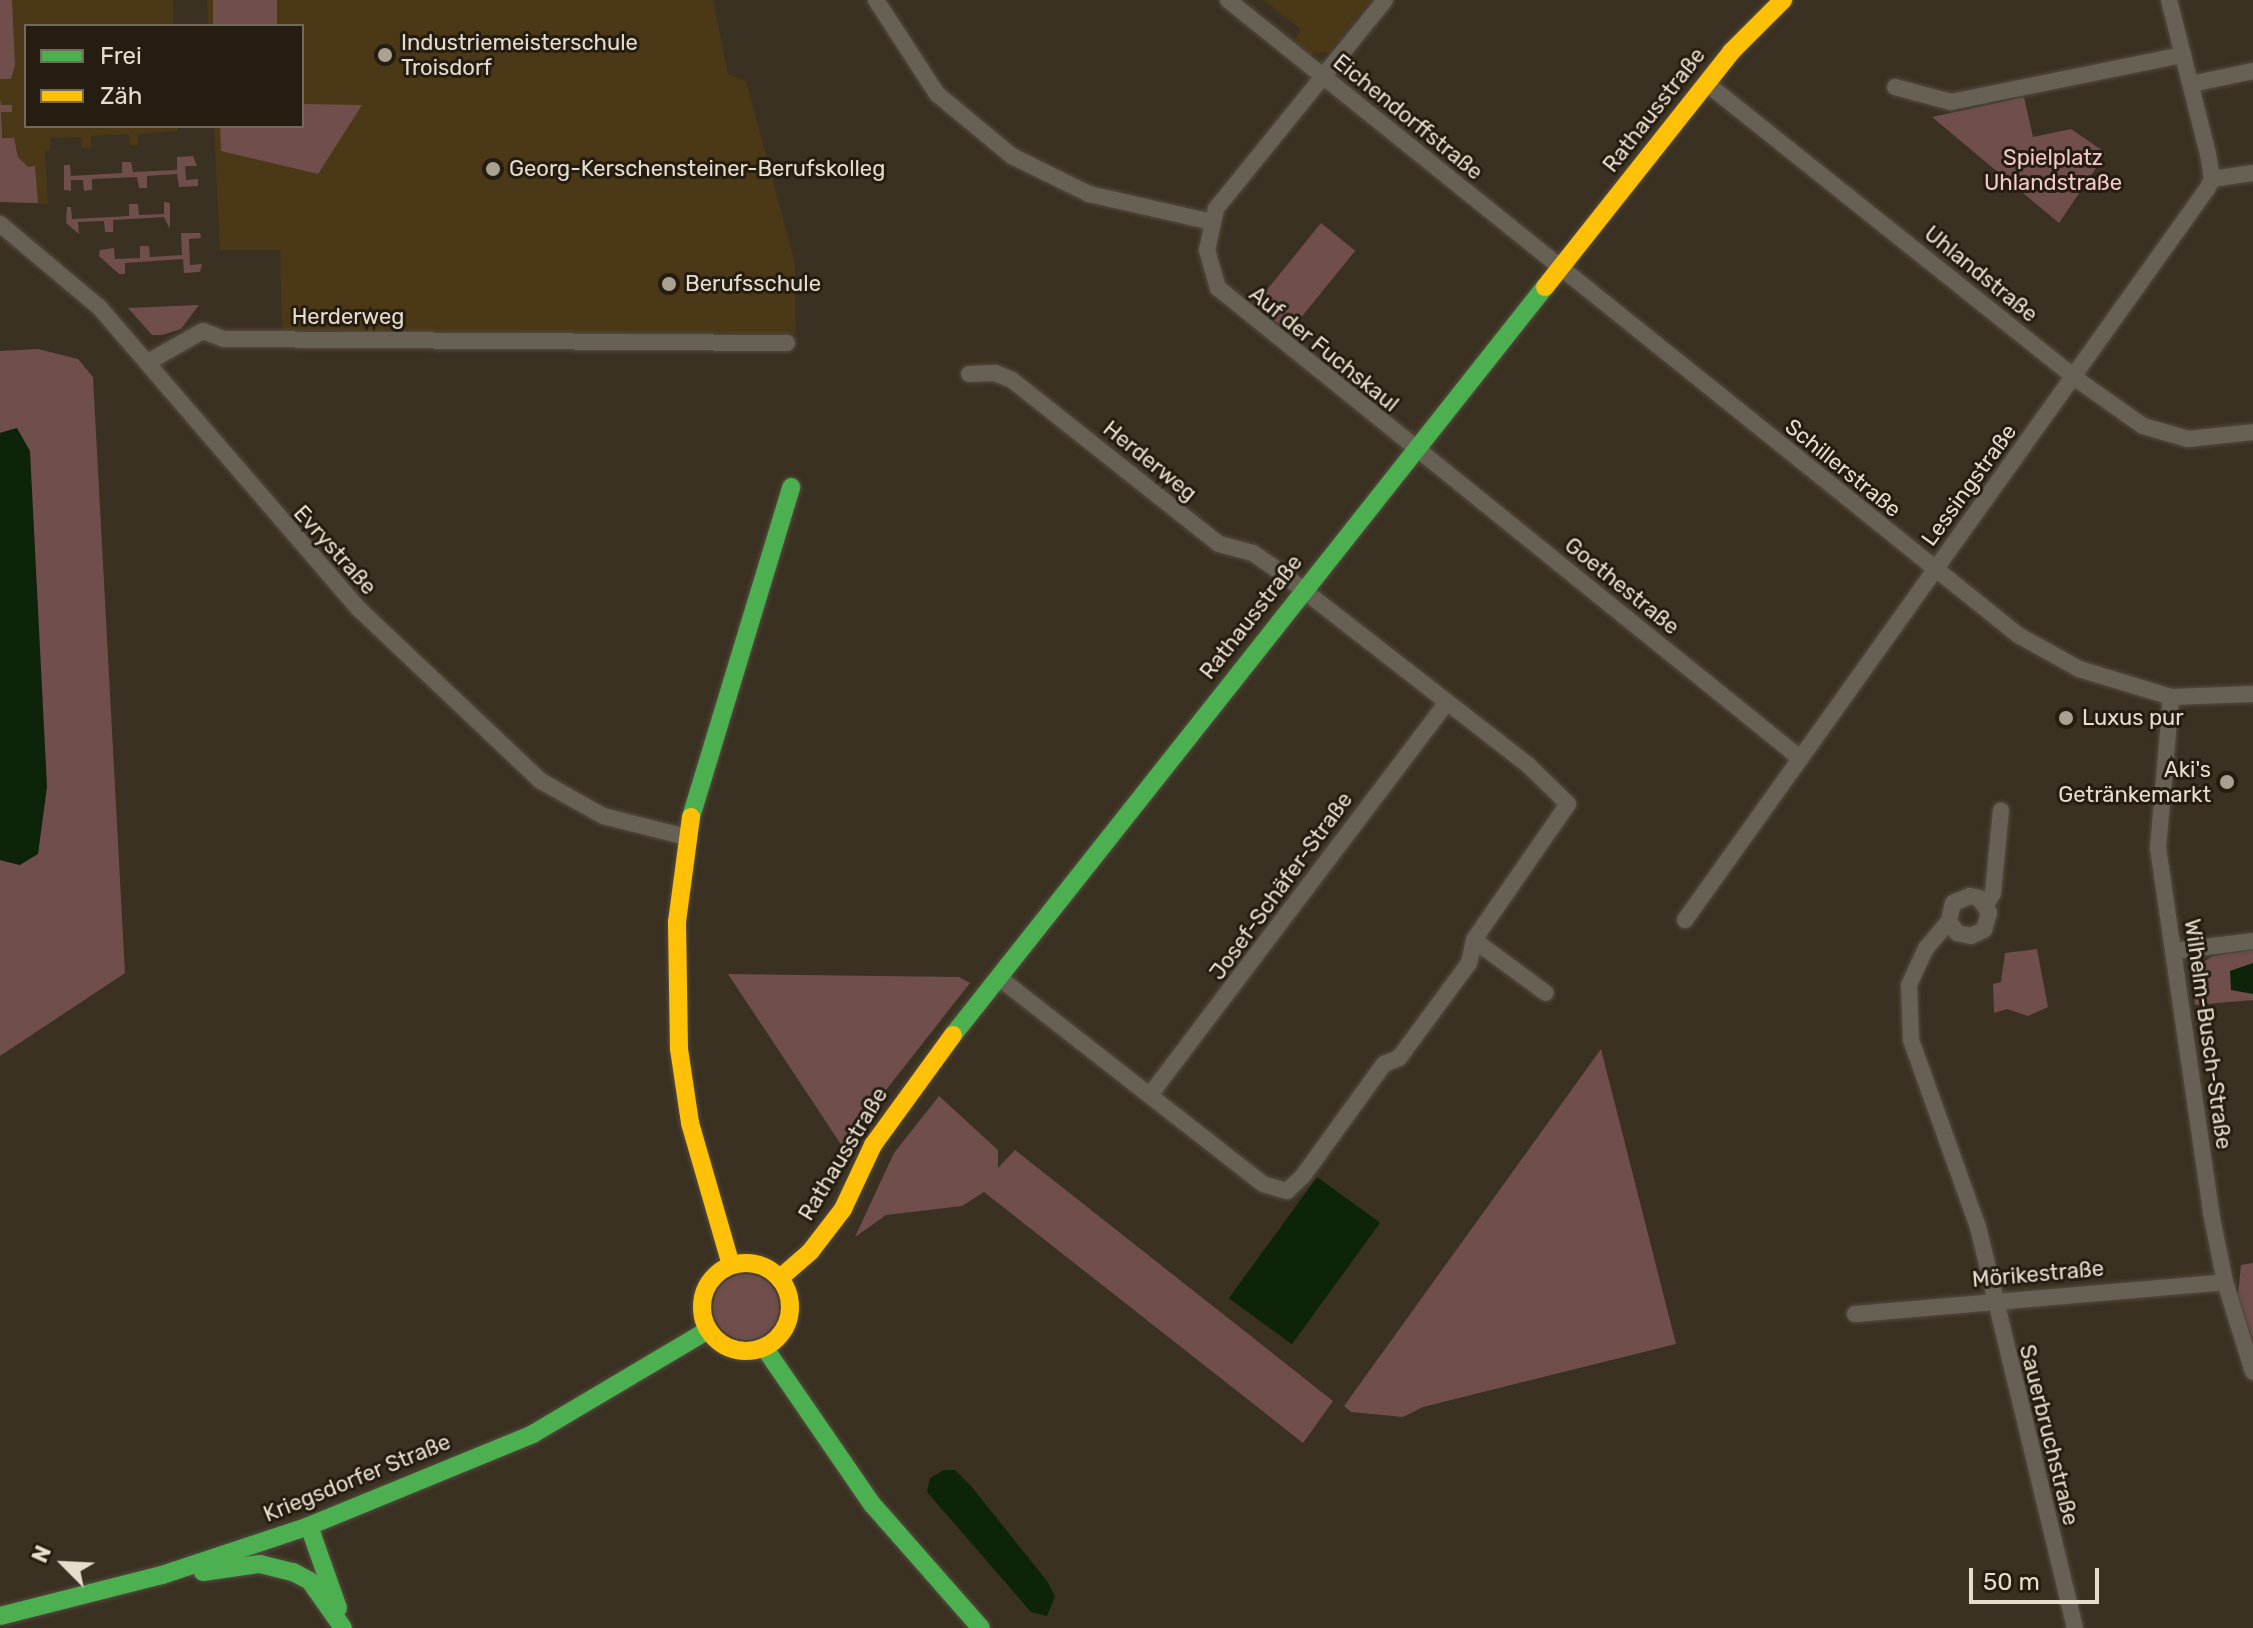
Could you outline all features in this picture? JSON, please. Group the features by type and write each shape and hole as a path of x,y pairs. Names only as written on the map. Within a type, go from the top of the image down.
{"main road":[{"name":"Rathausstraße","path":"780,1278 831,1227 891,1117 998,977 1706,83 1783,0"},
{"path":"731,1265 708,1197 679,1049 677,922 686,837 723,700 791,487"},
{"path":"731,1265 763,1266 780,1278 789,1296 789,1317 780,1335 764,1347 733,1349 708,1330 702,1311 704,1292 715,1275 731,1265"},
{"name":"Kriegsdorfer Straße","path":"0,1616 162,1575 309,1526 533,1434 708,1330"},
{"path":"764,1347 863,1492 981,1628"},
{"path":"309,1526 344,1628"},
{"path":"162,1575 276,1565 310,1581 344,1628"}],"street":[{"path":"876,0 937,94 1012,156 1089,194 1212,222"},
{"name":"Eichendorffstraße","path":"1228,0 1560,267"},
{"name":"Auf der Fuchskaul","path":"1385,0 1242,175 1212,222 1208,261 1229,301 1415,449"},
{"path":"2169,0 2212,179 2253,173"},
{"path":"1895,87 1951,102 2183,55"},
{"path":"2191,84 2253,71"},
{"name":"Uhlandstraße","path":"1706,83 2075,378 2143,426 2174,437 2253,432"},
{"name":"Lessingstraße","path":"1685,920 2075,378 2212,179"},
{"name":"Evrystraße","path":"0,224 68,277 148,362 351,600 541,781 603,816 686,837"},
{"name":"Schillerstraße","path":"1560,267 2018,635 2067,663 2171,697 2253,694"},
{"name":"Herderweg","path":"148,362 203,331 224,339 787,343"},
{"name":"Herderweg","path":"969,374 995,373 1012,380 1219,544 1253,553 1527,764 1568,804 1474,940"},
{"name":"Goethestraße","path":"1415,449 1801,759"},
{"name":"Wilhelm-Busch-Straße","path":"2171,697 2158,848 2225,1282 2253,1372"},
{"name":"Josef-Schäfer-Straße","path":"1150,1095 1447,703"},
{"path":"1986,905 1979,898 1960,897 1953,903 1949,921 1964,936 1978,934 1988,922 1986,905 1993,893 2001,810"},
{"name":"Sauerbruchstraße","path":"1949,921 1913,974 1907,1017 1916,1056 1963,1177 2075,1628"},
{"path":"998,977 1263,1184 1287,1191 1302,1178 1384,1064 1399,1058 1417,1034 1469,963 1474,940 1546,993"},
{"path":"2174,951 2253,941"},
{"name":"Mörikestraße","path":"1855,1314 2225,1282"}],"shaded area":[{"path":"0,0 173,0 174,24 24,24 24,128 178,128 178,131 138,134 138,145 130,146 129,134 91,136 91,148 82,148 81,137 50,138 50,150 45,151 48,204 0,202"},
{"name":"Georg-Kerschensteiner-Berufskolleg","path":"207,0 713,0 728,74 746,81 795,263 796,334 282,331 280,250 220,250 214,128 304,128 304,24 208,24"},
{"path":"1264,0 1371,0 1329,52 1311,54 1294,40 1301,30"},
{"path":"17,428 30,451 47,787 38,854 20,865 0,860 0,433"},
{"path":"2253,963 2253,994 2231,990 2230,971"},
{"path":"1317,1177 1380,1223 1292,1344 1229,1298"},
{"path":"944,1470 955,1470 971,1486 1047,1581 1055,1596 1047,1616 1031,1612 927,1492 930,1478"}],"green space":[{"path":"0,0 12,0 15,65 11,79 0,79"},
{"path":"213,0 277,0 277,24 213,24"},
{"name":"Spielplatz Uhlandstraße","path":"2024,97 2033,137 2071,129 2106,153 2059,223 1932,117"},
{"path":"0,98 1,105 12,105 12,112 1,112 2,138 14,138 18,157 28,167 35,166 38,203 0,202"},
{"path":"304,104 362,105 318,174 221,151 220,128 304,128"},
{"path":"193,156 197,166 185,166 186,180 198,179 198,186 179,187 177,174 147,176 147,188 139,188 137,177 92,179 92,190 84,191 83,180 71,180 71,191 64,190 64,165 70,165 71,176 122,173 122,162 131,162 133,172 177,170 177,157"},
{"path":"164,202 170,203 170,229 164,217 113,220 113,232 105,232 104,221 78,222 79,234 66,223 67,207 71,207 72,219 129,216 129,204 138,204 139,215 164,214"},
{"path":"1321,223 1355,251 1289,332 1255,305"},
{"path":"181,233 200,233 201,238 189,239 190,265 202,264 200,272 184,273 183,259 125,263 125,274 119,274 99,256 100,250 114,248 115,259 140,258 140,246 149,246 150,257 182,255"},
{"path":"199,305 181,329 162,335 152,335 128,308"},
{"path":"38,349 78,359 93,377 125,973 0,1056 0,860 20,865 17,428 0,433 0,351"},
{"path":"2037,949 2048,1007 2028,1016 2007,1009 1994,1013 1993,984 2001,982 2005,953"},
{"path":"2253,950 2253,1000 2195,1005 2192,983 2198,965 2213,956"},
{"path":"728,974 959,977 970,983 842,1146"},
{"path":"1601,1049 1676,1344 1423,1407 1403,1417 1351,1412 1344,1406"},
{"path":"939,1096 998,1150 998,1168 1015,1150 1333,1401 1303,1443 984,1192 962,1206 886,1215 855,1237 894,1153"},
{"path":"2253,1263 2253,1341 2238,1295 2241,1265"},
{"path":"752,1274 770,1283 777,1294 777,1320 770,1331 759,1338 740,1340 722,1331 715,1320 713,1301 722,1283 733,1276"}],"traffic: fast":[{"path":"953,1035 1545,287"},
{"path":"691,817 791,487"},
{"path":"0,1616 162,1575 309,1526 533,1434 708,1330"},
{"path":"764,1347 872,1504 981,1628"},
{"path":"309,1526 338,1608"},
{"path":"203,1572 260,1564 293,1572 310,1581 343,1628"}],"traffic: slow":[{"path":"1545,287 1731,52 1783,0"},
{"path":"691,817 677,922 679,1049 690,1123 731,1265"},
{"path":"780,1278 810,1252 843,1209 873,1145 953,1035"},
{"path":"746,1263 771,1270 783,1282 790,1307 783,1332 771,1344 746,1351 721,1344 709,1332 702,1307 709,1282 721,1270 746,1263"}],"place":[{"name":"Industriemeisterschule Troisdorf","path":"385,55"},
{"name":"Georg-Kerschensteiner-Berufskolleg","path":"493,169"},
{"name":"Berufsschule","path":"669,284"},
{"name":"Luxus pur","path":"2066,718"},
{"name":"Aki's Getränkemarkt","path":"2227,782"}]}
